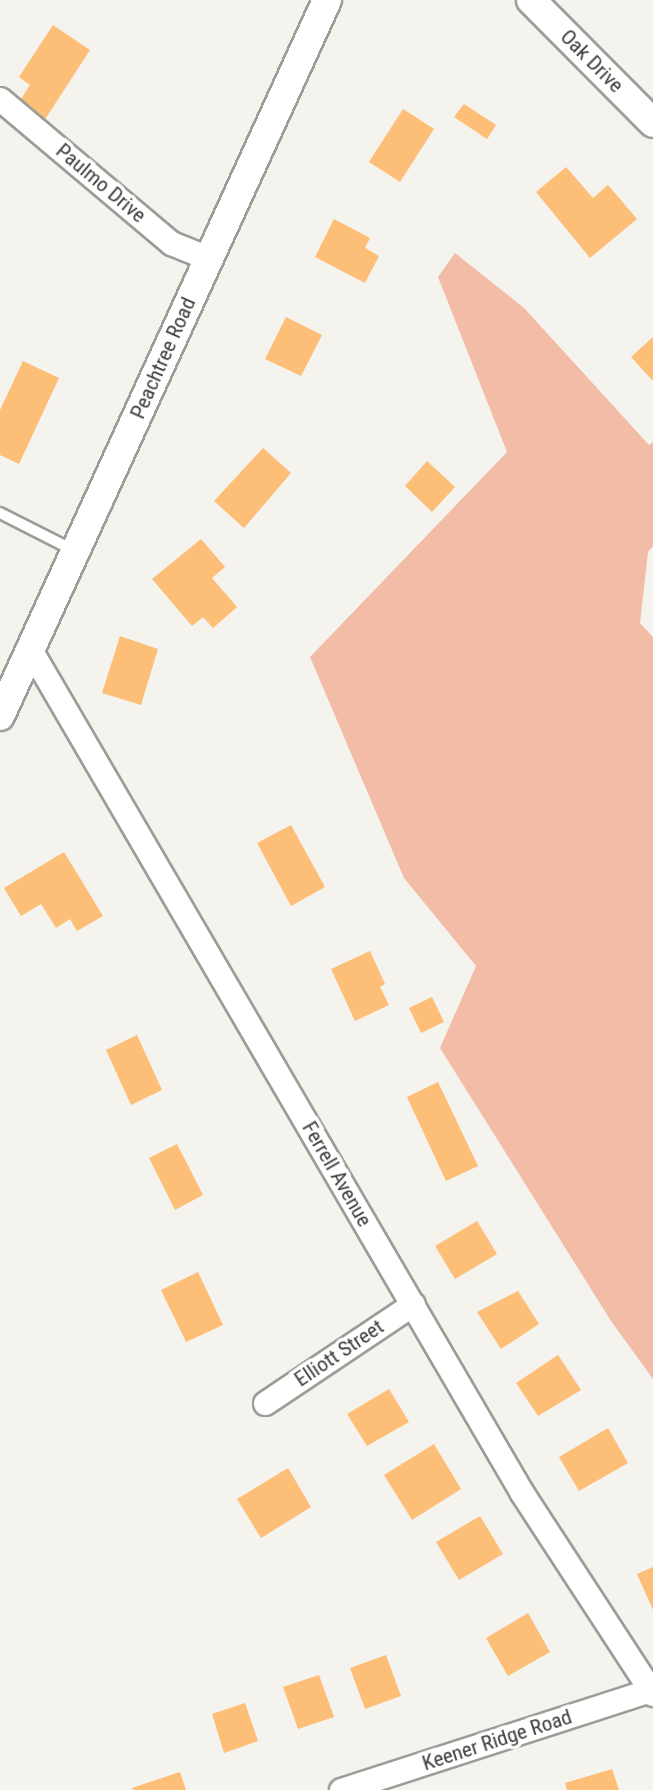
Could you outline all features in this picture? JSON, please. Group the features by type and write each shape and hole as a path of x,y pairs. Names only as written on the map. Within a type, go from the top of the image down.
{"street":[{"name":"Peachtree Road","path":"3,704 327,0"},
{"name":"Oak Drive","path":"531,0 649,112"},
{"name":"Paulmo Drive","path":"0,99 171,243 208,258"},
{"name":"Ferrell Avenue","path":"30,649 522,1493 652,1691"},
{"name":"Elliott Street","path":"265,1402 413,1304"},
{"name":"Keener Ridge Road","path":"341,1790 652,1691"}],"lane":[{"path":"0,513 75,551"}],"shaded area":[{"path":"455,253 524,308 649,445 653,442 653,546 648,552 640,623 653,637 653,1379 611,1321 440,1048 476,966 404,878 310,657 507,452 438,277"}],"building":[{"path":"53,25 90,50 42,124 16,107 30,85 19,77"},
{"path":"464,104 496,125 487,139 454,117"},
{"path":"403,109 434,129 400,182 369,162"},
{"path":"566,167 593,198 608,185 637,219 590,258 536,192"},
{"path":"334,219 370,238 365,248 379,256 365,283 315,257"},
{"path":"286,317 322,335 301,376 265,359"},
{"path":"653,337 653,381 631,357"},
{"path":"23,361 59,378 19,464 0,455 0,410"},
{"path":"263,448 291,473 244,528 214,501"},
{"path":"427,461 455,487 432,512 405,486"},
{"path":"201,539 225,567 212,578 237,607 213,628 203,617 192,626 152,579"},
{"path":"120,636 158,649 141,705 102,693"},
{"path":"291,825 325,887 291,906 257,843"},
{"path":"64,852 103,916 77,931 70,919 56,928 41,904 21,916 4,888"},
{"path":"370,951 385,984 380,987 389,1005 355,1021 331,969"},
{"path":"432,997 444,1022 421,1033 409,1008"},
{"path":"137,1035 162,1090 131,1105 106,1050"},
{"path":"438,1082 478,1166 446,1181 407,1097"},
{"path":"177,1144 203,1195 175,1210 149,1158"},
{"path":"477,1221 497,1254 455,1279 435,1246"},
{"path":"198,1272 223,1325 186,1342 161,1290"},
{"path":"518,1291 539,1324 501,1349 477,1312"},
{"path":"558,1355 581,1390 538,1416 516,1383"},
{"path":"389,1389 409,1422 367,1446 347,1414"},
{"path":"608,1428 628,1463 579,1491 559,1457"},
{"path":"434,1444 461,1489 412,1520 384,1475"},
{"path":"288,1468 311,1507 261,1538 237,1499"},
{"path":"480,1516 503,1554 459,1580 436,1542"},
{"path":"653,1567 653,1610 637,1574"},
{"path":"528,1613 550,1652 508,1676 486,1638"},
{"path":"386,1655 401,1696 365,1709 350,1668"},
{"path":"319,1675 334,1717 298,1729 283,1687"},
{"path":"245,1703 258,1741 224,1753 212,1714"},
{"path":"612,1769 619,1790 567,1790 565,1783"},
{"path":"180,1772 186,1790 132,1788"}]}
